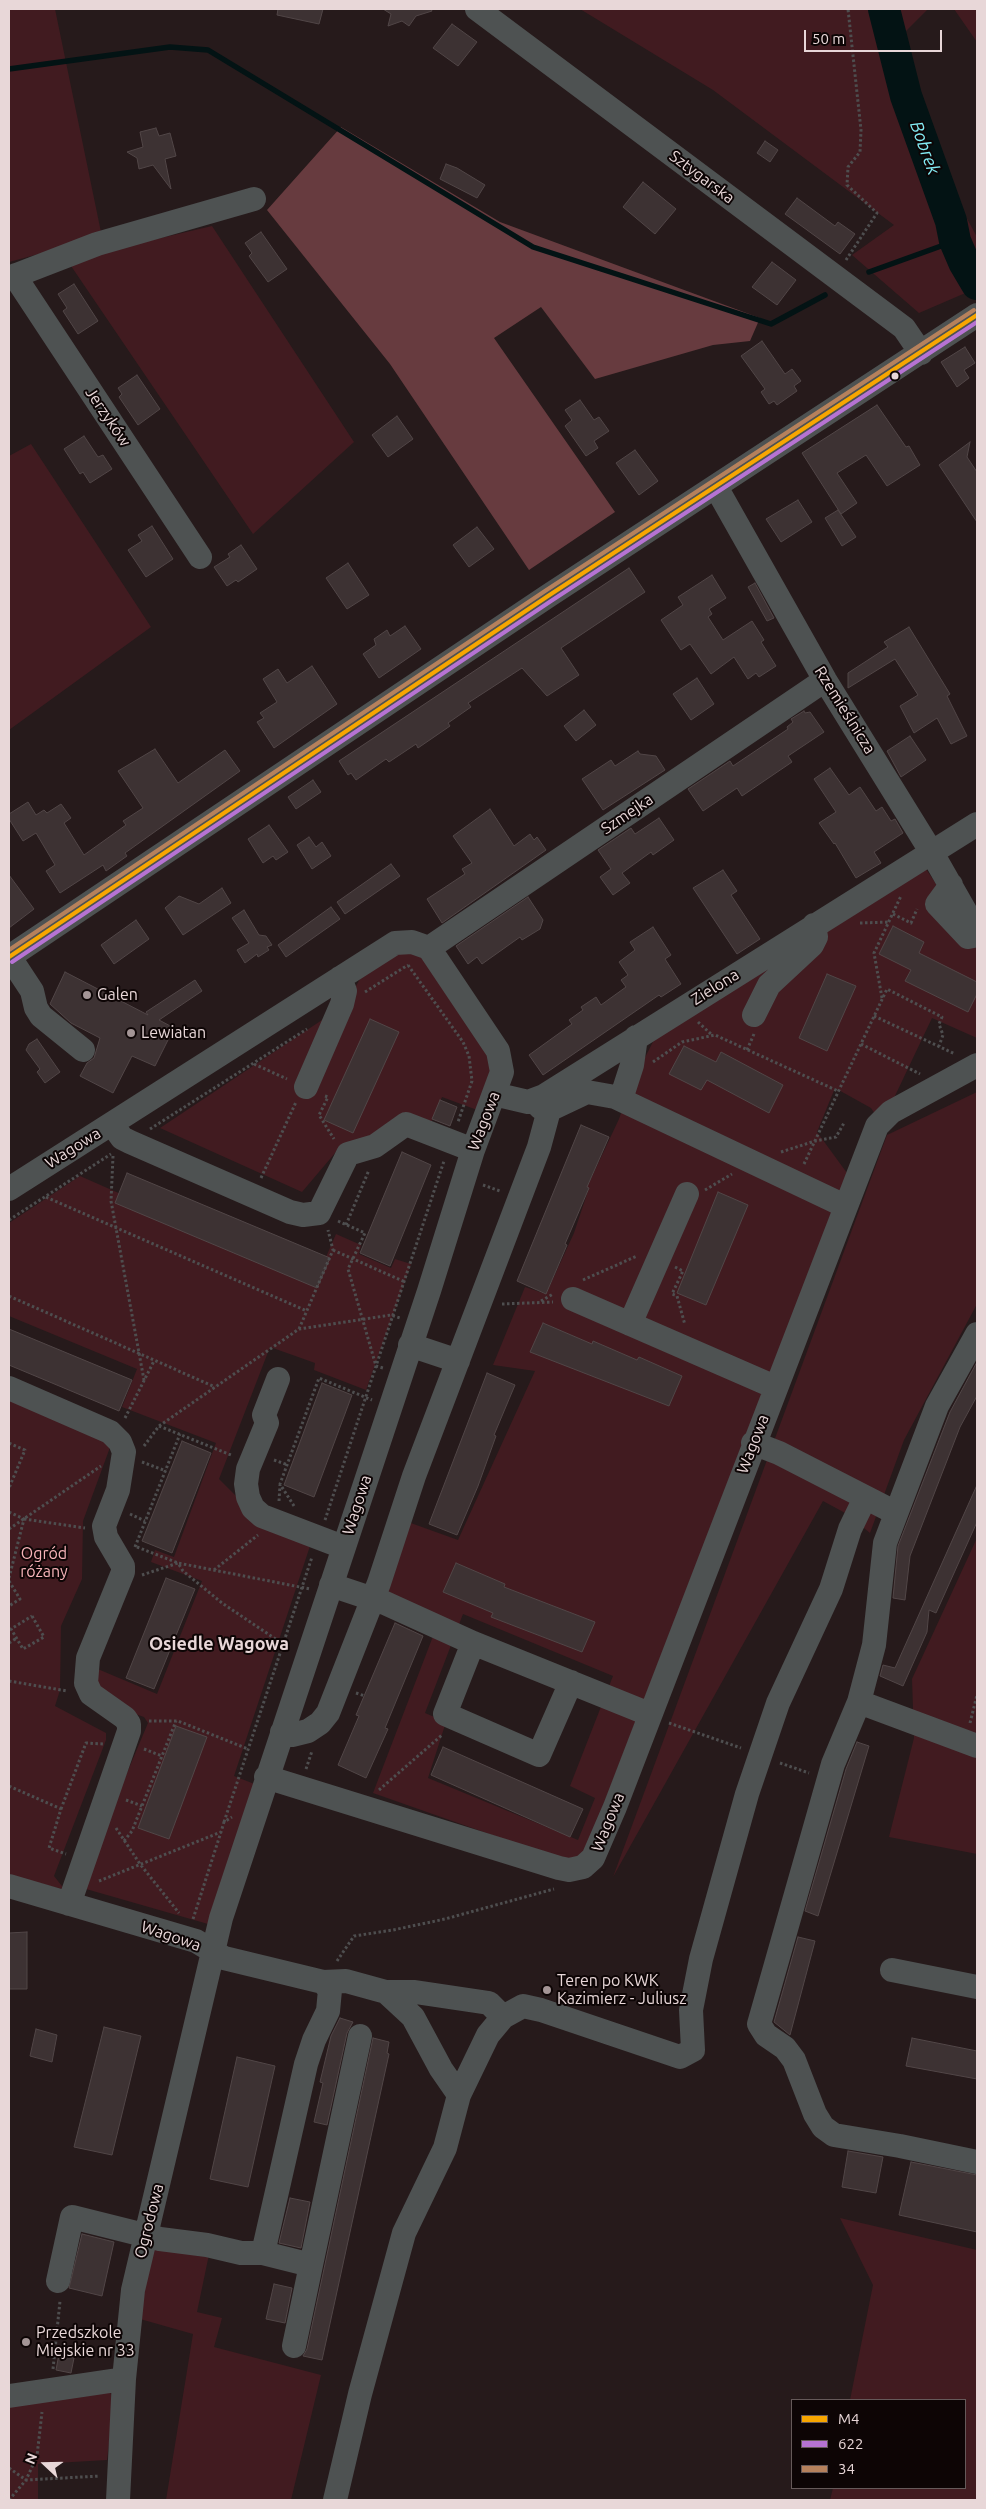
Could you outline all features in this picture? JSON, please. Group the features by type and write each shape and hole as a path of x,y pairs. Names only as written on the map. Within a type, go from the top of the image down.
{"street":[{"name":"Sztygarska","path":"477,9 904,328 921,353"},
{"path":"13,277 97,244 254,199"},
{"name":"Jerzyków","path":"13,277 20,284 200,557"},
{"path":"83,1050 41,1016 36,1008 32,991 9,956 716,486 976,316"},
{"name":"Rzemieślnicza","path":"716,486 825,680 932,853 977,934"},
{"name":"Szmejka","path":"430,949 825,680"},
{"name":"Zielona","path":"537,1104 636,1037 977,824"},
{"path":"753,1026 769,985 812,945 816,937 814,925"},
{"name":"Wagowa","path":"9,1189 112,1124 175,1081 395,943 412,942 430,949 498,1051 502,1072 463,1179 429,1291 266,1776 221,1918 201,1940 71,1896 9,1886"},
{"path":"304,1086 340,1008 345,991 340,978"},
{"path":"624,1090 632,1064 636,1037"},
{"name":"Wagowa","path":"266,1776 308,1774 559,1868 569,1870 582,1868 592,1858 600,1846 753,1443 877,1126 891,1112 942,1084 970,1061"},
{"path":"494,1094 537,1104 587,1092 624,1090 752,1162 845,1206"},
{"path":"282,1732 292,1735 308,1731 324,1718 372,1599 414,1476 539,1147 537,1104"},
{"path":"112,1124 122,1138 130,1142 290,1212 303,1215 319,1212 348,1154 375,1146 406,1124 473,1150"},
{"path":"630,1324 687,1194"},
{"path":"568,1292 694,1354 775,1387"},
{"path":"977,1334 937,1406 885,1543 874,1646 859,1702 833,1764 759,2024 766,2034 786,2048 794,2060 815,2114 823,2127 834,2135 977,2162"},
{"path":"414,1335 458,1361"},
{"path":"278,1379 264,1415 267,1423 251,1463 246,1484 248,1497 253,1508 262,1516 276,1523 343,1547"},
{"path":"9,1388 110,1432 122,1447 123,1459 118,1490 104,1526 110,1547 127,1562 88,1658 86,1683 91,1694 129,1724 123,1751 71,1896"},
{"path":"753,1443 778,1453 896,1513"},
{"path":"335,2500 360,2394 404,2233 445,2148 459,2095 488,2035 503,2017 523,2006 541,2010 680,2057 693,2050 691,2010 701,1959 747,1794 778,1703 831,1589 850,1529 865,1498"},
{"path":"329,1589 385,1603 474,1643 649,1714"},
{"path":"474,1643 445,1714 539,1755 571,1682"},
{"path":"859,1702 971,1744"},
{"path":"201,1940 224,1958 322,1982 346,1981 386,1992 415,1992 489,2003 503,2017"},
{"name":"Ogrodowa","path":"118,2500 124,2380 133,2290 146,2235 201,1940"},
{"path":"892,1970 977,1987"},
{"path":"263,2254 306,2064 314,2040 328,2011 330,1990 322,1982"},
{"path":"386,1992 413,2017 441,2069 459,2095"},
{"path":"294,2346 360,2036"},
{"path":"58,2281 72,2217 146,2235 241,2253 263,2254 311,2265"},
{"path":"9,2396 48,2385 124,2380"}],"path":[{"path":"836,277 877,214 847,185 848,168 860,152 861,130 848,9"},
{"path":"882,999 874,953 910,878 910,865"},
{"path":"893,914 910,922"},
{"path":"340,1008 430,949"},
{"path":"201,1940 193,1916 303,1586 313,1536 394,1316 472,1081 469,1056 454,1030 408,965"},
{"path":"796,1183 886,989 942,1017 938,1024 943,1035 939,1046"},
{"path":"874,1016 970,1061"},
{"path":"698,1022 712,1036 838,1091"},
{"path":"747,1050 753,1026"},
{"path":"130,1142 309,1028"},
{"path":"624,1090 682,1042 712,1036"},
{"path":"860,1044 942,1084"},
{"path":"253,1064 328,1097 320,1115 338,1146 344,1161"},
{"path":"253,1196 304,1086"},
{"path":"814,1141 836,1137 844,1123"},
{"path":"375,1146 374,1157 346,1225 365,1233 348,1269 364,1319 376,1366"},
{"path":"9,1220 114,1153 111,1201 144,1380"},
{"path":"687,1194 695,1197 752,1162"},
{"path":"463,1179 520,1198"},
{"path":"45,1197 307,1311"},
{"path":"299,1329 333,1250 327,1224"},
{"path":"333,1250 404,1282 429,1291"},
{"path":"540,1301 568,1292 641,1254 658,1259 682,1271 672,1294 677,1296 694,1354"},
{"path":"9,1296 215,1387"},
{"path":"166,1471 139,1461 146,1441 159,1426 299,1329 394,1316 414,1335"},
{"path":"115,1437 154,1361"},
{"path":"376,1366 400,1374"},
{"path":"313,1536 280,1484 319,1378 389,1407"},
{"path":"159,1426 251,1463"},
{"path":"127,1562 180,1434"},
{"path":"9,1443 25,1450 9,1488"},
{"path":"9,1529 109,1460 123,1459"},
{"path":"9,1512 24,1519 105,1533 127,1562 132,1578 178,1563"},
{"path":"9,1606 20,1599 9,1580 24,1519"},
{"path":"214,1570 276,1523"},
{"path":"127,1562 178,1563 329,1589"},
{"path":"178,1563 183,1571 222,1604 283,1643 308,1652"},
{"path":"32,1616 44,1637 23,1649 17,1638 11,1629 32,1616"},
{"path":"9,1643 17,1638"},
{"path":"9,1681 91,1694"},
{"path":"971,1744 977,1695"},
{"path":"308,1774 324,1718"},
{"path":"129,1724 176,1721 248,1749"},
{"path":"124,1840 132,1831 176,1721"},
{"path":"370,1787 378,1790 458,1721"},
{"path":"83,1860 49,1848 61,1809 86,1742 103,1743 123,1751"},
{"path":"9,1786 61,1809"},
{"path":"224,1822 247,1809 255,1812"},
{"path":"97,1821 117,1828 140,1864 201,1940"},
{"path":"71,1896 140,1864 221,1832"},
{"path":"322,1982 354,1936 445,1919 562,1887 582,1868"},
{"path":"9,2500 26,2480 38,2456 61,2290 58,2281"},
{"path":"9,2468 26,2480 118,2475"}],"green space":[{"path":"9,9 55,9 102,237 9,262"},
{"path":"580,9 928,9 904,33 945,178 977,237 977,288 919,313 852,255 894,225 713,90"},
{"path":"954,9 977,9 977,42"},
{"path":"212,226 354,442 253,534 67,260"},
{"path":"31,444 151,627 9,730 9,456"},
{"path":"924,866 977,945 977,1038 932,1018 894,1098 875,1114 871,1108 835,1088 817,1132 847,1173 580,1866 373,1793 440,1618 381,1592 408,1522 458,1540 535,1371 493,1365 525,1287 546,1294 574,1233 589,1188 587,1187 619,1119 630,1087 659,1030","holes":["463,1614 613,1676 570,1786 595,1798 578,1840 428,1778 446,1722 425,1713"]},
{"path":"402,949 433,962 497,1067 480,1111 442,1097 431,1123 367,1142 341,1146 302,1192 160,1128 346,1004 361,977"},
{"path":"977,1092 977,1304 904,1440 870,1533 847,1514 823,1501 613,1877 887,1135"},
{"path":"80,1176 316,1280 336,1234 361,1245 359,1254 391,1268 395,1259 411,1264 366,1390 314,1370 315,1363 270,1347 219,1479 264,1524 311,1543 234,1776 257,1785 208,1924 79,1887 148,1723 144,1717 115,1707 98,1697 93,1667 157,1694 202,1581 151,1562 155,1550 174,1557 216,1443 122,1407 137,1369 9,1316 9,1223"},
{"name":"Ogród różany","path":"9,1386 116,1431 83,1521 82,1579 61,1626 60,1690 55,1706 106,1733 106,1740 54,1876 65,1890 9,1875"},
{"path":"977,1538 977,1854 889,1837 914,1738 912,1679"},
{"path":"840,2218 977,2250 977,2500 830,2500 833,2489 966,2489 966,2399 850,2399 873,2285"},
{"path":"154,2228 212,2240 197,2312 222,2318 214,2347 321,2375 291,2500 166,2500 193,2334 140,2319"},
{"path":"109,2389 114,2402 107,2460 38,2464 38,2500 9,2500 9,2404"}],"shaded area":[{"path":"341,127 500,222 760,318 750,341 713,345 595,379 541,307 494,338 615,512 529,570 390,364 267,210"}],"building":[{"path":"278,9 323,9 319,24 277,15"},
{"path":"383,9 431,9 432,11 416,16 409,26 402,21 388,26 391,14"},
{"path":"452,24 477,42 458,66 433,48"},
{"path":"156,128 159,136 170,133 176,156 165,159 171,189 153,165 139,169 137,158 127,152 143,147 140,132"},
{"path":"765,141 778,150 770,162 757,153"},
{"path":"446,164 457,168 485,185 477,198 440,179"},
{"path":"643,182 676,209 655,234 623,207"},
{"path":"797,198 835,226 838,222 855,234 840,254 785,214"},
{"path":"261,232 287,269 268,282 249,256 252,253 245,243"},
{"path":"772,262 796,280 777,305 752,287"},
{"path":"74,284 98,321 78,334 63,311 67,308 58,294"},
{"path":"762,341 785,374 792,369 801,381 794,386 797,391 777,405 774,401 769,404 761,392 765,389 741,356"},
{"path":"965,347 975,363 964,370 969,378 957,387 941,362"},
{"path":"137,375 160,409 138,425 119,397 122,394 118,388"},
{"path":"580,400 594,420 599,417 609,431 594,441 598,448 586,456 565,426 572,420 565,410"},
{"path":"877,405 906,447 909,446 920,465 887,486 866,455 837,473 857,503 841,514 802,453"},
{"path":"397,416 413,439 388,457 372,435"},
{"path":"84,436 98,457 103,455 112,469 90,483 83,472 80,474 64,449"},
{"path":"970,442 967,457 977,472 977,522 939,465"},
{"path":"635,450 658,481 639,495 616,463"},
{"path":"798,500 812,522 781,542 766,519"},
{"path":"838,510 856,537 842,546 825,518"},
{"path":"152,526 173,559 146,577 128,550 142,541 138,535"},
{"path":"477,527 494,549 469,567 453,545"},
{"path":"241,545 257,569 238,582 236,580 227,586 214,567 230,557 228,554"},
{"path":"348,563 369,595 347,609 326,578"},
{"path":"629,568 645,592 561,648 579,675 547,696 522,668 468,703 471,707 448,723 450,726 418,748 416,744 389,762 386,759 356,780 351,773 348,775 339,761"},
{"path":"712,575 726,598 709,609 712,614 708,617 723,640 752,621 764,640 761,642 776,666 759,677 756,673 748,679 734,657 711,674 690,644 681,650 661,620 683,605 678,597"},
{"path":"755,583 774,618 767,621 748,587"},
{"path":"405,626 421,649 379,678 363,654 376,645 374,639 387,630 390,636"},
{"path":"909,627 950,694 947,696 967,736 951,744 937,718 914,733 900,706 918,695 895,659 848,688 848,673 888,647 884,642"},
{"path":"312,666 337,704 274,748 257,722 264,718 260,713 277,702 263,679 278,669 287,683"},
{"path":"697,678 714,704 691,720 673,694"},
{"path":"584,710 596,725 576,741 564,726"},
{"path":"804,711 805,713 810,712 824,732 788,756 792,762 742,796 737,788 703,811 688,789 730,761 733,766 788,729 787,727 793,722 791,719"},
{"path":"910,736 926,760 901,777 887,751"},
{"path":"155,749 178,783 225,750 240,771 125,853 127,856 106,871 103,865 60,893 46,871 55,865 36,833 23,841 9,819 9,814 28,802 36,815 44,810 47,813 61,804 71,818 64,823 84,855 126,825 123,821 143,808 118,771"},
{"path":"638,751 640,754 656,756 665,770 603,810 582,779 611,760 615,766"},
{"path":"830,768 849,795 860,787 876,811 882,807 891,821 895,819 903,833 874,852 881,863 856,878 835,843 819,823 836,812 814,779"},
{"path":"313,780 321,792 296,809 288,797"},
{"path":"490,809 514,846 530,834 534,840 537,837 546,850 442,923 427,899 465,874 462,869 472,863 453,836"},
{"path":"659,818 674,840 653,855 651,852 622,873 630,883 613,895 600,877 611,869 598,850 631,828 635,834"},
{"path":"269,825 288,852 276,860 273,856 263,863 248,839"},
{"path":"309,837 316,847 322,842 331,856 312,869 297,845"},
{"path":"391,864 400,876 345,914 337,902"},
{"path":"723,870 737,891 731,895 760,939 737,954 693,888"},
{"path":"9,875 34,909 9,928"},
{"path":"222,888 231,903 183,935 165,908 179,896 199,904"},
{"path":"528,897 543,920 540,929 522,940 520,937 482,964 477,957 468,964 456,946"},
{"path":"331,907 340,919 286,957 278,945"},
{"path":"244,910 259,935 266,936 272,945 267,947 269,950 258,957 257,954 245,963 237,950 249,943 232,918"},
{"path":"136,920 149,939 114,964 101,945"},
{"path":"893,926 924,942 919,953 977,982 977,994 968,1012 905,981 911,970 879,954"},
{"path":"653,927 671,955 665,959 681,984 661,997 659,995 543,1075 529,1055 572,1024 569,1020 583,1010 581,1007 596,997 601,1005 626,987 621,980 628,975 619,962 635,950 630,942"},
{"name":"Lewiatan","path":"65,972 148,1015 146,1012 195,980 202,991 159,1020 174,1028 155,1066 132,1056 113,1093 80,1076 87,1063 94,1058 100,1038 71,1023 50,1004"},
{"path":"827,974 856,986 827,1051 799,1038"},
{"path":"370,1019 399,1032 353,1133 324,1120"},
{"path":"37,1039 60,1072 45,1083 37,1072 40,1069 26,1050 29,1044"},
{"path":"684,1046 716,1062 721,1052 783,1085 769,1113 707,1080 701,1090 669,1074"},
{"path":"440,1100 457,1107 450,1126 432,1119"},
{"path":"581,1125 609,1137 587,1187 589,1188 546,1294 517,1281"},
{"path":"402,1152 431,1165 390,1266 360,1253"},
{"path":"127,1173 330,1258 317,1288 115,1203"},
{"path":"718,1192 748,1205 706,1305 677,1293"},
{"path":"543,1323 592,1344 593,1341 637,1360 639,1357 682,1376 669,1406 530,1352"},
{"path":"9,1329 132,1380 119,1411 9,1365"},
{"path":"977,1362 977,1396 960,1427 910,1556 905,1600 893,1598 898,1546 950,1412"},
{"path":"487,1373 515,1385 494,1435 496,1436 478,1486 457,1535 429,1524"},
{"path":"322,1383 352,1395 314,1497 284,1485"},
{"path":"182,1441 211,1453 172,1553 142,1541"},
{"path":"977,1485 977,1522 936,1613 929,1610 927,1632 903,1686 880,1676 883,1665 895,1668"},
{"path":"456,1563 505,1584 504,1587 595,1622 582,1652 491,1617 493,1613 443,1592"},
{"path":"166,1578 195,1589 154,1689 126,1678"},
{"path":"395,1623 423,1636 385,1728 388,1729 366,1778 338,1765 359,1716 356,1715"},
{"path":"176,1726 207,1737 169,1839 138,1828"},
{"path":"857,1742 869,1746 818,1916 805,1911 846,1769"},
{"path":"443,1747 583,1809 570,1837 431,1775"},
{"path":"27,1932 27,1989 9,1989 9,1933"},
{"path":"798,1937 815,1941 790,2035 774,2022"},
{"path":"340,2018 353,2022 347,2033 327,2125 314,2122 323,2083 320,2082 331,2036"},
{"path":"104,2027 141,2036 112,2155 74,2147"},
{"path":"36,2029 57,2035 52,2062 30,2056"},
{"path":"373,2038 389,2042 387,2053 389,2054 322,2360 303,2356 307,2349"},
{"path":"912,2038 977,2051 977,2079 906,2066"},
{"path":"237,2057 275,2066 248,2187 210,2179"},
{"path":"848,2151 883,2157 876,2193 842,2187"},
{"path":"911,2162 977,2175 977,2232 899,2215"},
{"path":"290,2198 310,2202 301,2248 279,2243"},
{"path":"82,2234 114,2242 102,2296 69,2288"},
{"path":"274,2284 292,2288 285,2323 266,2319"},
{"path":"59,2354 74,2358 71,2373 56,2370"}],"waterway":[{"name":"Bobrek","path":"884,9 906,96 951,221 955,241 964,262 977,284"},
{"path":"9,69 170,47 208,50 533,247 771,324 825,295"},
{"path":"869,272 955,241"}],"transit line":[{"name":"34","path":"9,950 545,591 974,310"},
{"name":"M4","path":"9,957 548,596 977,315"},
{"name":"622","path":"12,962 551,601 977,322"}],"place":[{"name":"Galen","path":"87,995"},
{"name":"Lewiatan","path":"131,1033"},
{"name":"Teren po KWK Kazimierz - Juliusz","path":"547,1990"},
{"name":"Przedszkole Miejskie nr 33","path":"26,2342"}],"district":[{"name":"Osiedle Wagowa","path":"219,1644"}]}
